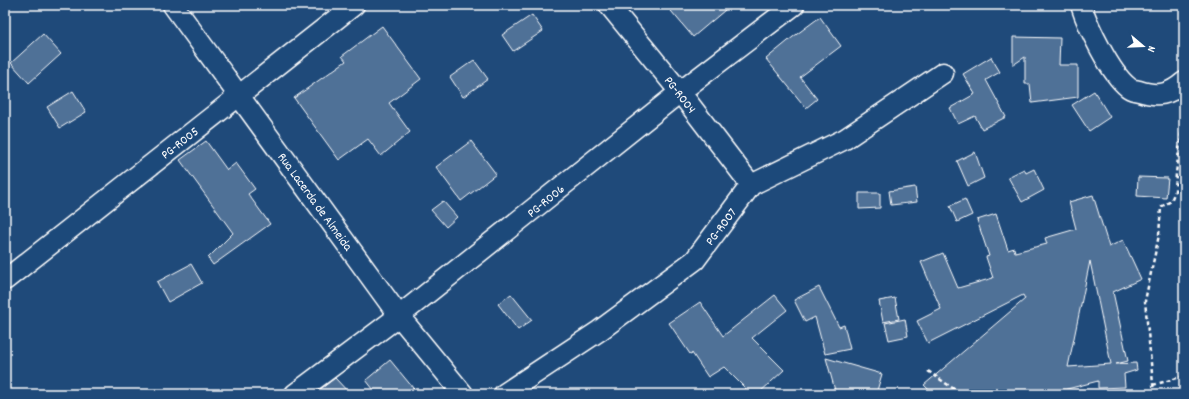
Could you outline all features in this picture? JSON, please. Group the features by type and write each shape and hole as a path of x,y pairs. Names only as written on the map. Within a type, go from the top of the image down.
{"street":[{"name":"Rua Lacerda de Almeida","path":"173,5 399,316 463,394"},
{"name":"PG-R005","path":"5,280 354,5"},
{"name":"PG-R004","path":"609,5 680,92 751,185"},
{"name":"PG-R006","path":"295,394 399,316 680,92 794,5"},
{"path":"1081,5 1085,16 1114,72 1129,88 1145,93 1160,95 1176,89 1184,82"},
{"name":"PG-R007","path":"504,394 598,332 695,260 751,185 845,140 943,73"}],"path":[{"path":"1154,394 1146,301 1159,235 1161,207 1171,201 1175,191 1176,173 1184,123"},
{"path":"928,370 954,389 965,394"},
{"path":"1153,385 1184,376"}],"building":[{"path":"666,5 731,5 693,37"},
{"path":"532,15 543,31 513,51 502,35"},
{"path":"820,17 841,46 800,77 817,99 806,108 766,59"},
{"path":"382,26 421,79 389,103 410,132 381,156 368,139 339,160 294,98 346,61 342,56"},
{"path":"43,34 61,54 29,83 11,63"},
{"path":"1013,37 1060,38 1059,65 1078,65 1078,97 1032,103 1030,84 1025,84 1025,57 1013,65"},
{"path":"991,57 1000,72 986,80 1006,117 982,129 975,116 958,124 950,108 975,94 963,74"},
{"path":"474,60 488,79 463,97 450,77"},
{"path":"73,91 86,112 60,128 47,107"},
{"path":"1094,91 1110,117 1089,131 1072,105"},
{"path":"206,141 227,170 236,163 255,189 248,194 270,224 213,265 208,258 233,233 180,160"},
{"path":"471,141 496,174 461,201 436,167"},
{"path":"975,152 984,178 968,186 957,161"},
{"path":"1024,169 1026,173 1034,169 1044,190 1022,202 1008,177"},
{"path":"1138,177 1168,178 1166,198 1137,196"},
{"path":"915,187 917,202 891,205 889,191"},
{"path":"859,193 880,193 880,208 859,209"},
{"path":"1093,195 1109,247 1123,240 1141,279 1113,292 1128,361 1116,364 1136,363 1137,370 1124,374 1125,387 1098,388 1098,381 1048,394 933,394 924,385 1025,299 1023,295 928,343 917,321 941,309 921,262 943,253 958,288 993,278 986,257 989,256 977,220 996,214 1008,250 1014,248 1015,252 1047,244 1045,238 1076,229 1069,202","holes":["1090,261 1111,364 1068,367"]},
{"path":"965,199 972,215 957,222 950,206"},
{"path":"443,201 457,217 446,227 431,210"},
{"path":"191,264 202,283 168,302 157,282"},
{"path":"819,287 839,327 844,325 850,349 825,354 815,317 805,322 794,300"},
{"path":"511,294 532,320 518,330 498,304"},
{"path":"775,295 787,310 752,338 784,370 758,394 751,394 724,367 708,377 669,323 700,302 723,336"},
{"path":"895,298 899,319 883,322 879,301"},
{"path":"905,319 908,336 889,340 885,323"},
{"path":"826,358 882,374 876,394 836,394"},
{"path":"390,360 418,394 377,394 366,380"},
{"path":"335,378 350,394 314,394"}]}
